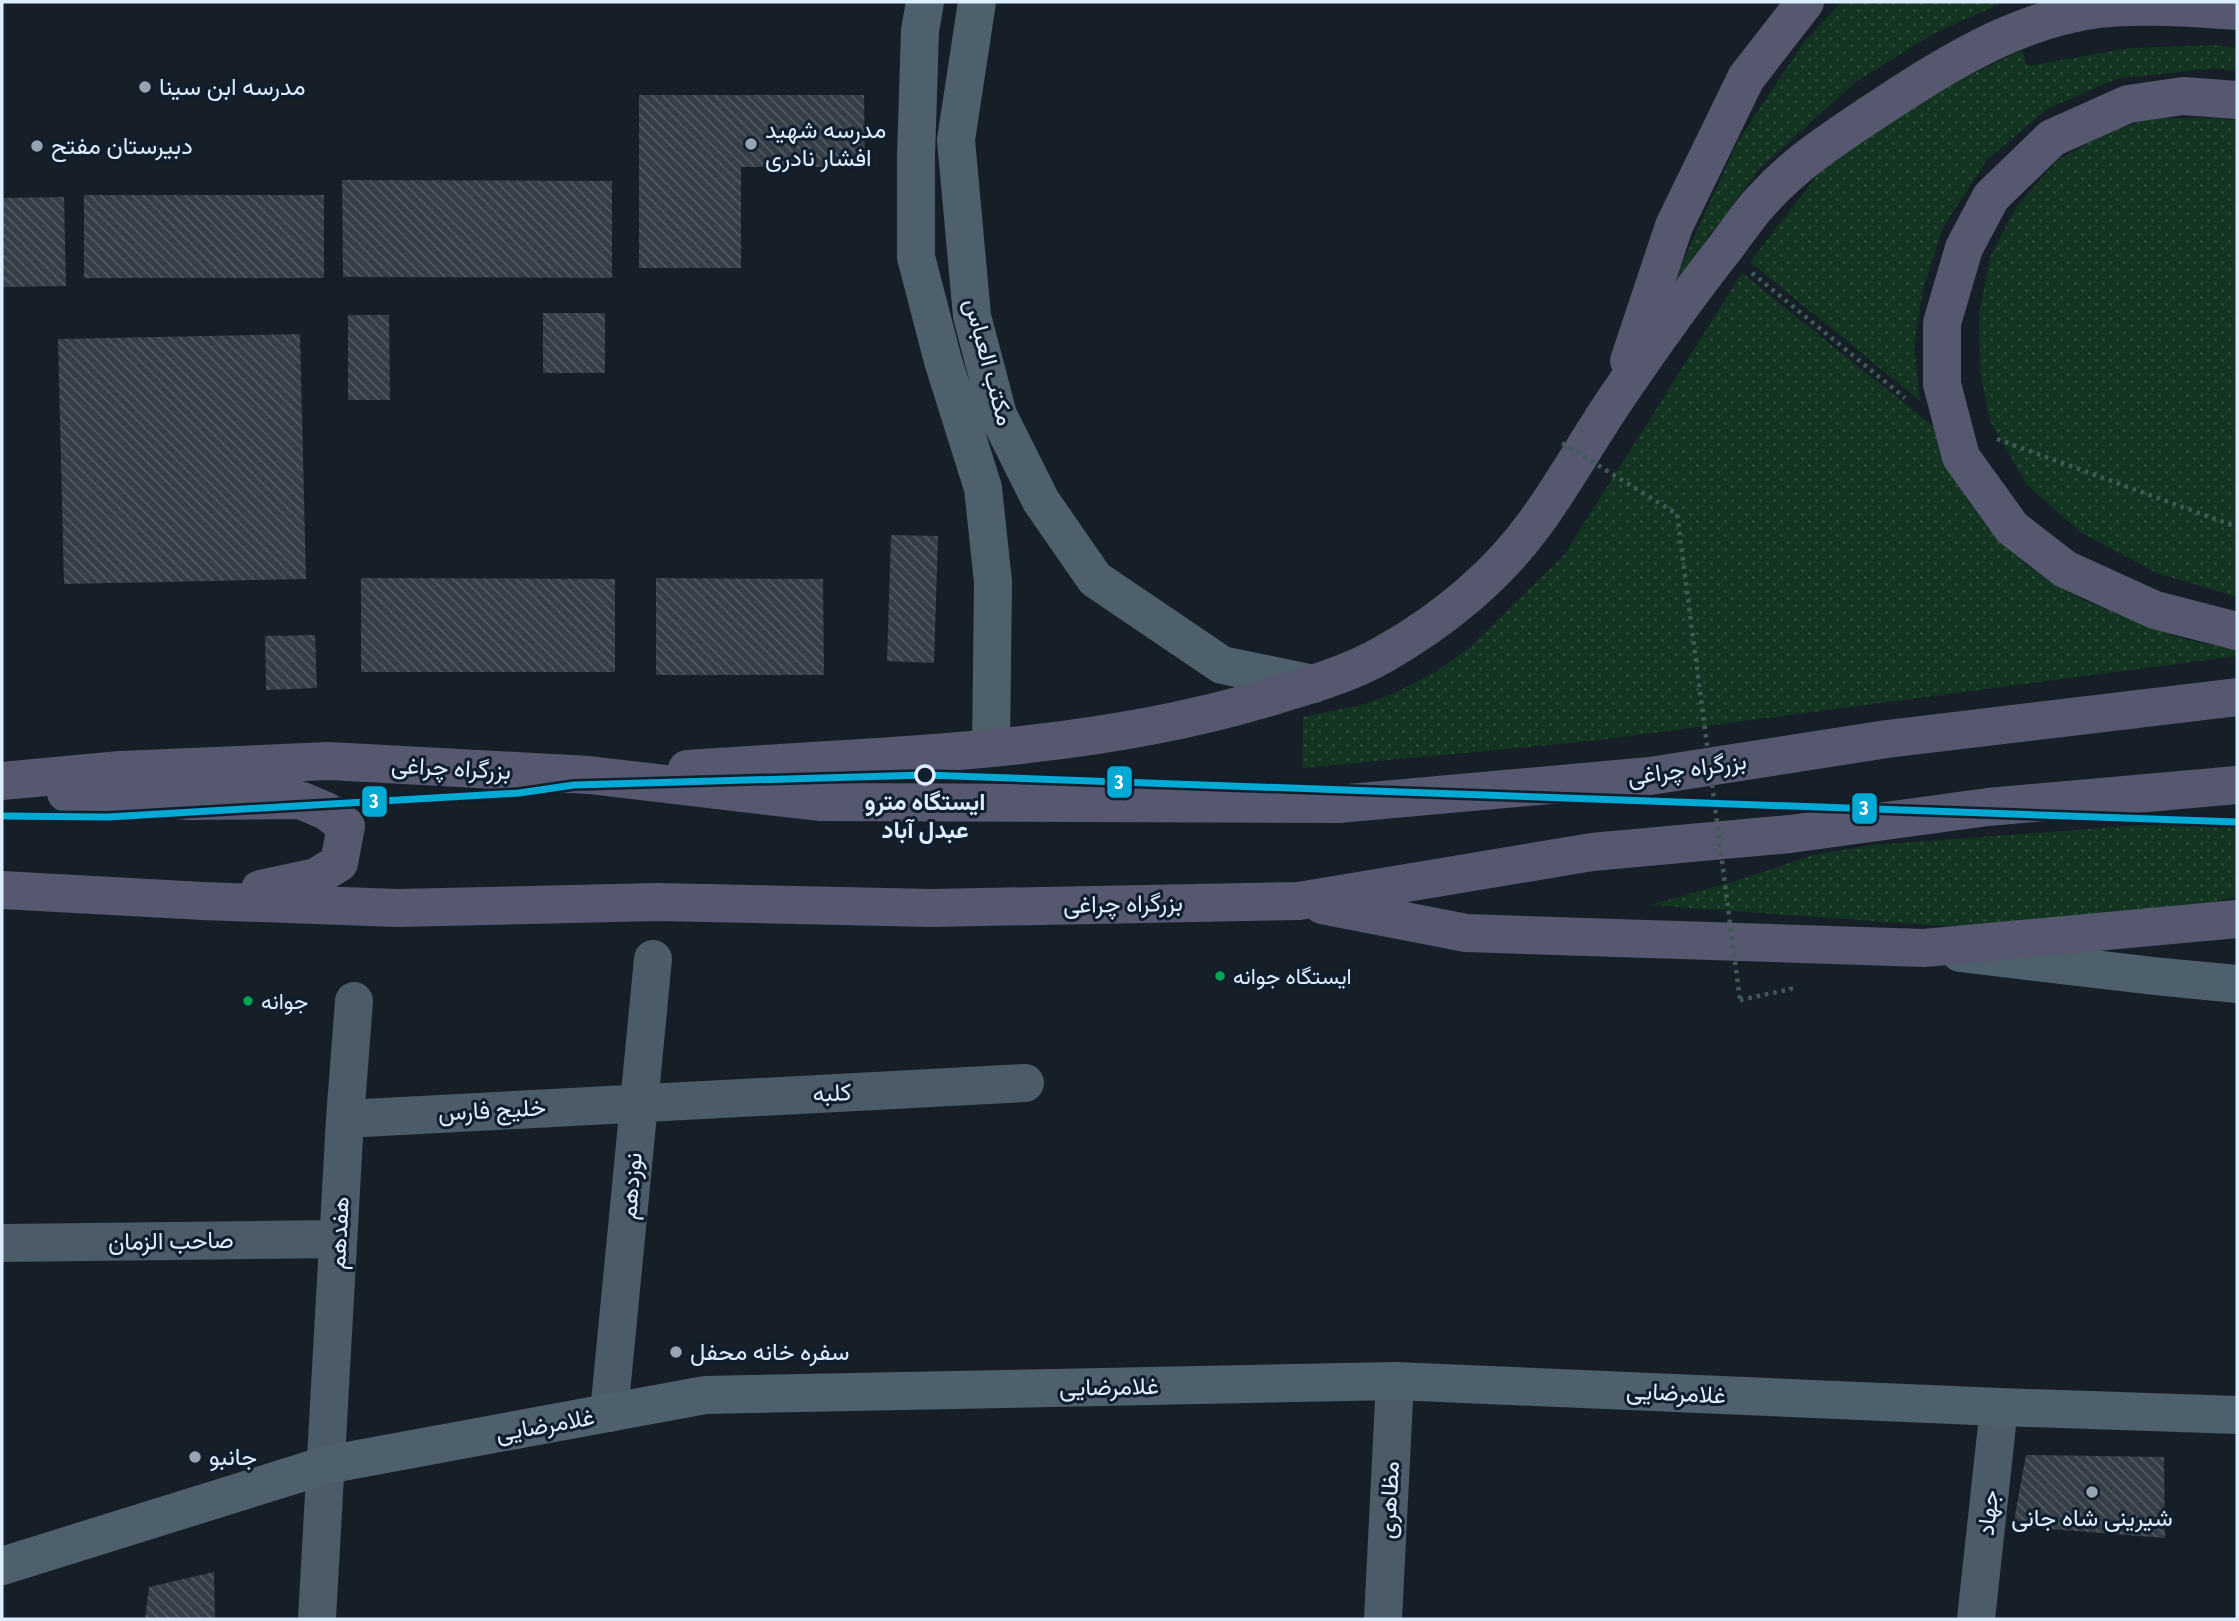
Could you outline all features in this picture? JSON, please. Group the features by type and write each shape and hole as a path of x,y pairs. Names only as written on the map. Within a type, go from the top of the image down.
{"highway":[{"path":"1616,398 1674,226 1746,78 1805,2"},
{"path":"589,775 991,748 1120,733 1222,711 1314,684 1381,656 1441,617 1497,569 1534,525 1616,398 1713,263 1765,197 1815,151 1897,96 1986,43 2037,24 2099,9 2185,8 2237,11"},
{"path":"2237,100 2183,96 2128,104 2052,138 1992,197 1964,248 1941,323 1942,384 1961,457 2012,528 2065,569 2155,610 2237,631"},
{"name":"بزرگراه چراغی","path":"2,782 120,770 329,761 589,775 819,802 1338,804 1650,776 1888,739 2237,697"},
{"path":"2,782 83,796 191,801 300,800 326,811 346,826 339,863 316,877 203,901"},
{"name":"بزرگراه چراغی","path":"2,890 397,908 657,902 931,908 1299,901 1592,852 1790,834 1989,807 2237,785"},
{"path":"1299,901 1466,933 1924,948 2237,919"}],"main road":[{"name":"مکتب العباس","path":"925,2 920,31 916,257 943,361 983,488 993,582 991,748"},
{"name":"مکتب العباس","path":"977,2 956,140 972,316 998,415 1041,501 1095,579 1222,665 1314,684"},
{"path":"1924,948 2237,984"},
{"name":"غلامرضایی","path":"2,1566 326,1465 705,1395 1395,1381 2237,1415"}],"street":[{"name":"نوزدهم","path":"609,1413 653,959"},
{"name":"هفدهم","path":"317,1619 354,1001"},
{"name":"کلبه","path":"639,1102 1025,1083"},
{"name":"خلیج فارس","path":"345,1119 639,1102"},
{"name":"صاحب الزمان","path":"5,1243 338,1239"},
{"name":"مظاهری","path":"1383,1619 1395,1381"},
{"name":"جهاد","path":"1976,1619 1999,1407"}],"path":[{"path":"1990,437 1997,448"},
{"path":"1562,443 1677,514 1740,1000 1791,989"}],"green space":[{"path":"1841,2 2004,2 1933,34 1857,81 1761,167 1671,287 1738,141 1804,42"},
{"path":"2214,45 2237,48 2237,71 2216,68 2116,79 2047,109 1987,160 1943,227 1923,290 1914,345 1920,401 1750,262 1827,163 1945,87 2022,50 2027,66 2130,48"},
{"path":"2153,118 2237,120 2237,597 2157,573 2080,532 2027,485 1990,421 1980,370 1979,313 1991,254 2018,204 2058,160 2105,133"},
{"path":"1742,273 1934,427 1961,490 2003,543 2027,565 2083,600 2184,639 2237,650 2237,656 1592,741 1302,768 1303,717 1365,704 1395,693 1432,674 1467,650 1564,555"},
{"path":"2237,818 2237,897 2132,918 1984,929 1650,905 1742,879 1813,855 1872,845"}],"building":[{"path":"639,95 864,95 865,167 741,167 741,268 639,268"},
{"path":"342,180 612,181 612,278 343,277"},
{"path":"84,195 324,195 324,278 84,278"},
{"path":"64,197 66,286 2,287 2,198"},
{"path":"543,313 605,313 605,373 543,373"},
{"path":"348,315 389,315 390,400 348,400"},
{"path":"300,334 306,579 64,584 58,339"},
{"path":"891,535 938,536 934,663 887,661"},
{"path":"361,578 615,579 615,672 361,672"},
{"path":"656,578 823,579 824,675 656,675"},
{"path":"315,635 317,688 266,690 265,636"},
{"name":"شیرینی شاه جانی","path":"2026,1455 2164,1457 2165,1538 2013,1526"},
{"path":"214,1572 215,1619 145,1619 149,1587"}],"transit line":[{"name":"3","path":"2,816 108,817 519,793 574,785 925,775 2237,822"}],"place":[{"name":"مدرسه ابن سینا","path":"145,87"},
{"name":"مدرسه شهید افشار نادری","path":"751,144"},
{"name":"دبیرستان مفتح","path":"37,146"},
{"name":"ایستگاه مترو عبدل آباد","path":"925,775"},
{"name":"ایستگاه جوانه","path":"1220,976"},
{"name":"جوانه","path":"248,1001"},
{"name":"سفره خانه محفل","path":"676,1352"},
{"name":"جانبو","path":"195,1457"},
{"name":"شیرینی شاه جانی","path":"2092,1492"}]}
